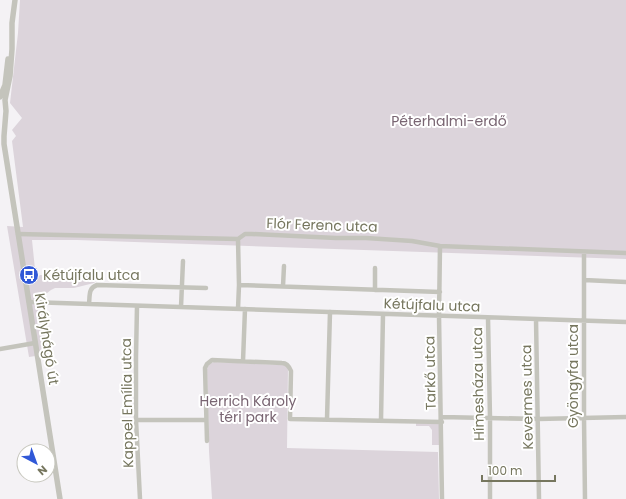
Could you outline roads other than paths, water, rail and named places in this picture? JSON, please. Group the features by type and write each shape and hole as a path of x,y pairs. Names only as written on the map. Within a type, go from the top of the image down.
{"street":[{"path":"0,97 5,86 15,0"},
{"name":"Királyhágó út","path":"12,35 10,76 5,100 4,136 60,499"},
{"path":"0,102 4,105 5,112 3,117 0,119"},
{"name":"Királyhágó út","path":"0,129 4,136"},
{"name":"Flór Ferenc utca","path":"18,234 238,239 245,234 252,234 366,238 412,241 440,246 626,253"},
{"path":"238,239 238,309"},
{"name":"Tarkő utca","path":"440,246 439,316 442,419 442,499"},
{"name":"Gyöngyfa utca","path":"584,252 584,418 586,499"},
{"path":"181,307 183,260"},
{"path":"283,286 284,266"},
{"name":"Kétújfalu utca","path":"375,268 375,290"},
{"path":"584,280 626,282"},
{"path":"89,304 90,290 93,286 97,285 206,288"},
{"name":"Kétújfalu utca","path":"239,285 440,292"},
{"name":"Kétújfalu utca","path":"29,302 626,322"},
{"name":"Kappel Emília utca","path":"137,306 136,420 140,499"},
{"path":"243,361 245,309"},
{"path":"327,419 330,312"},
{"path":"381,420 383,314"},
{"name":"Hímesháza utca","path":"488,318 490,499"},
{"name":"Kevermes utca","path":"536,319 539,499"},
{"path":"0,349 35,343"},
{"path":"207,441 205,368 212,360 285,363 288,365 291,371 290,419 381,420 626,417"},
{"path":"136,420 206,420"}],"place":[{"name":"Kétújfalu utca","path":"29,275"}],"park label":[{"name":"Péterhalmi-erdő","path":"449,121"},
{"name":"Herrich Károly téri park","path":"248,410"}]}
